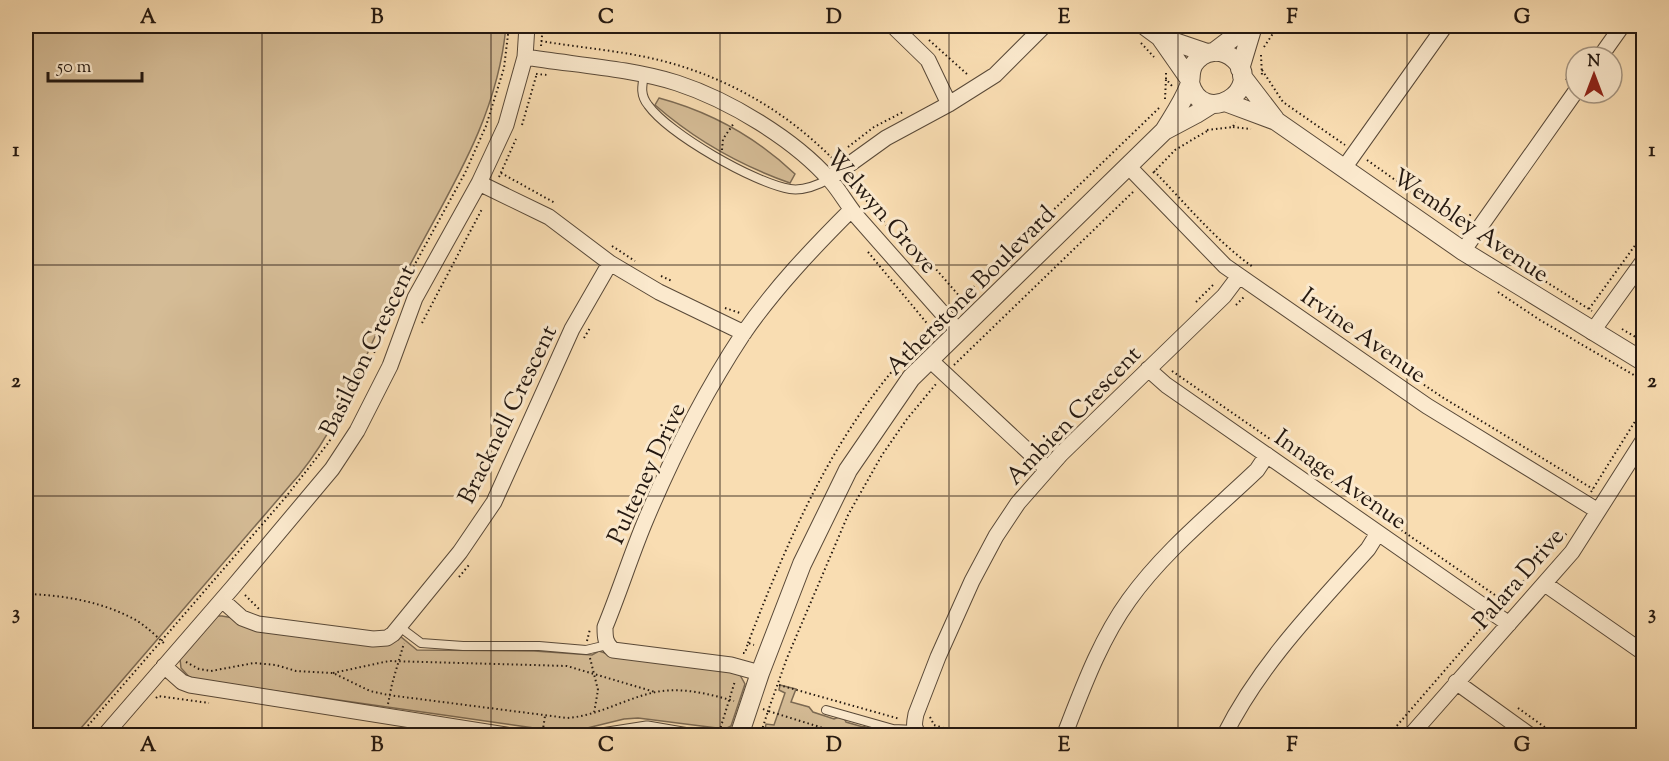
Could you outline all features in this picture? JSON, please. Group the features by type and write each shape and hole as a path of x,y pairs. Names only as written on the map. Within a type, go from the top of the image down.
{"street":[{"name":"Basildon Crescent","path":"104,735 332,469 357,431 390,366 415,298 479,183 506,124 525,57 527,26"},
{"path":"893,26 928,60 949,104"},
{"path":"829,179 886,138 949,104 995,75 1044,26"},
{"path":"1160,38 1190,82 1194,93 1199,98 1219,107 1236,95 1245,78 1253,26"},
{"path":"1190,82 1192,67 1196,61 1253,26"},
{"path":"1344,168 1445,26"},
{"path":"1609,45 1622,26"},
{"path":"1139,34 1210,53 1227,54 1237,63 1245,78"},
{"name":"Welwyn Grove","path":"525,57 644,75 676,83 712,96 765,126 829,179 851,210 959,333"},
{"name":"Wembley Avenue","path":"1245,78 1276,121 1463,251 1598,325 1644,362"},
{"name":"Atherstone Boulevard","path":"739,735 748,705 802,564 848,470 911,378 1164,131 1183,100 1190,82"},
{"path":"1463,251 1566,105"},
{"name":"Wembley Avenue","path":"1219,107 1276,121"},
{"name":"Atherstone Boulevard","path":"1164,131 1219,107"},
{"name":"Irvine Avenue","path":"1128,166 1149,176 1218,260 1239,276 1427,406 1592,501"},
{"path":"479,183 549,217 610,263 658,292 744,333"},
{"name":"Pulteney Drive","path":"607,645 604,637 605,627 645,523 676,452 716,377 744,333 785,278 851,210"},
{"path":"1598,325 1644,260"},
{"name":"Bracknell Crescent","path":"401,628 460,552 494,502 572,329 610,263"},
{"name":"Ambien Crescent","path":"917,733 914,724 916,714 927,683 976,573 1018,502 1047,469 1224,296 1239,276"},
{"path":"930,360 1047,469"},
{"name":"Innage Avenue","path":"1148,369 1166,385 1509,624"},
{"name":"Palara Drive","path":"1410,735 1580,542 1592,501 1644,439"},
{"path":"1064,735 1094,665 1128,601 1152,572 1257,470 1267,455"},
{"path":"1224,735 1271,659 1368,549 1378,533"},
{"path":"1545,584 1644,653"},
{"path":"222,600 242,618 258,624 372,639 387,638 401,628"},
{"path":"607,645 621,652 742,660 760,673"},
{"path":"164,666 182,682 190,685 512,735"},
{"path":"1456,682 1531,735"},
{"path":"602,735 647,729 688,735"}],"lane":[{"path":"644,75 641,90 647,105 704,151 775,185 792,190 829,179"},
{"path":"401,628 421,643 539,646 586,650 607,645"},
{"path":"826,710 893,729 917,733"}],"path":[{"path":"79,735 285,498 329,442 355,394 415,264 465,173 486,126 504,68 509,26"},
{"path":"914,26 969,76"},
{"path":"1121,26 1139,34 1159,62"},
{"path":"1192,29 1204,30 1220,26"},
{"path":"1245,78 1262,77 1261,51 1278,26"},
{"path":"1166,69 1166,79 1183,100"},
{"path":"1262,70 1283,102 1474,235 1589,309 1598,325 1644,342"},
{"path":"760,735 788,658 848,515 882,454 907,419 945,374 1175,150 1207,131 1233,127 1219,107 1205,123 1207,131"},
{"path":"721,159 723,139 732,124 746,116"},
{"path":"501,173 560,207"},
{"path":"1149,176 1254,268"},
{"path":"852,183 893,233 928,260 962,298"},
{"path":"1589,309 1644,233"},
{"path":"604,240 638,262"},
{"path":"655,273 674,283"},
{"path":"1229,311 1246,295 1254,300 1260,291"},
{"path":"723,307 742,314"},
{"path":"1363,344 1592,501 1644,407"},
{"path":"1170,366 1169,368 1505,602"},
{"path":"1388,735 1569,530"},
{"path":"26,594 73,598 100,605 134,619 193,667 205,670 222,670 254,663 300,671 333,673 389,661 567,666 657,692"},
{"path":"718,735 742,660"},
{"path":"333,673 370,691 388,695 545,716 579,717 657,692 700,691 849,735"},
{"path":"151,704 158,696 211,704"},
{"path":"1518,708 1557,735"},
{"path":"542,735 545,716"}],"shaded area":[{"path":"26,26 506,26 501,62 479,130 465,162 385,314 329,431 299,475 75,735 26,735"},
{"path":"659,98 715,119 749,138 795,174 790,183 735,160 702,140 655,105"},
{"path":"216,616 389,645 401,637 417,650 534,651 592,655 599,651 611,655 730,670 740,675 745,684 731,726 725,729 638,718 624,719 579,730 555,731 191,679 181,668 180,659"},
{"path":"780,685 796,689 791,702 809,707 813,712 834,719 844,718 846,722 863,727 867,725 909,735 764,736 766,724 774,725 785,693 779,690"}]}
